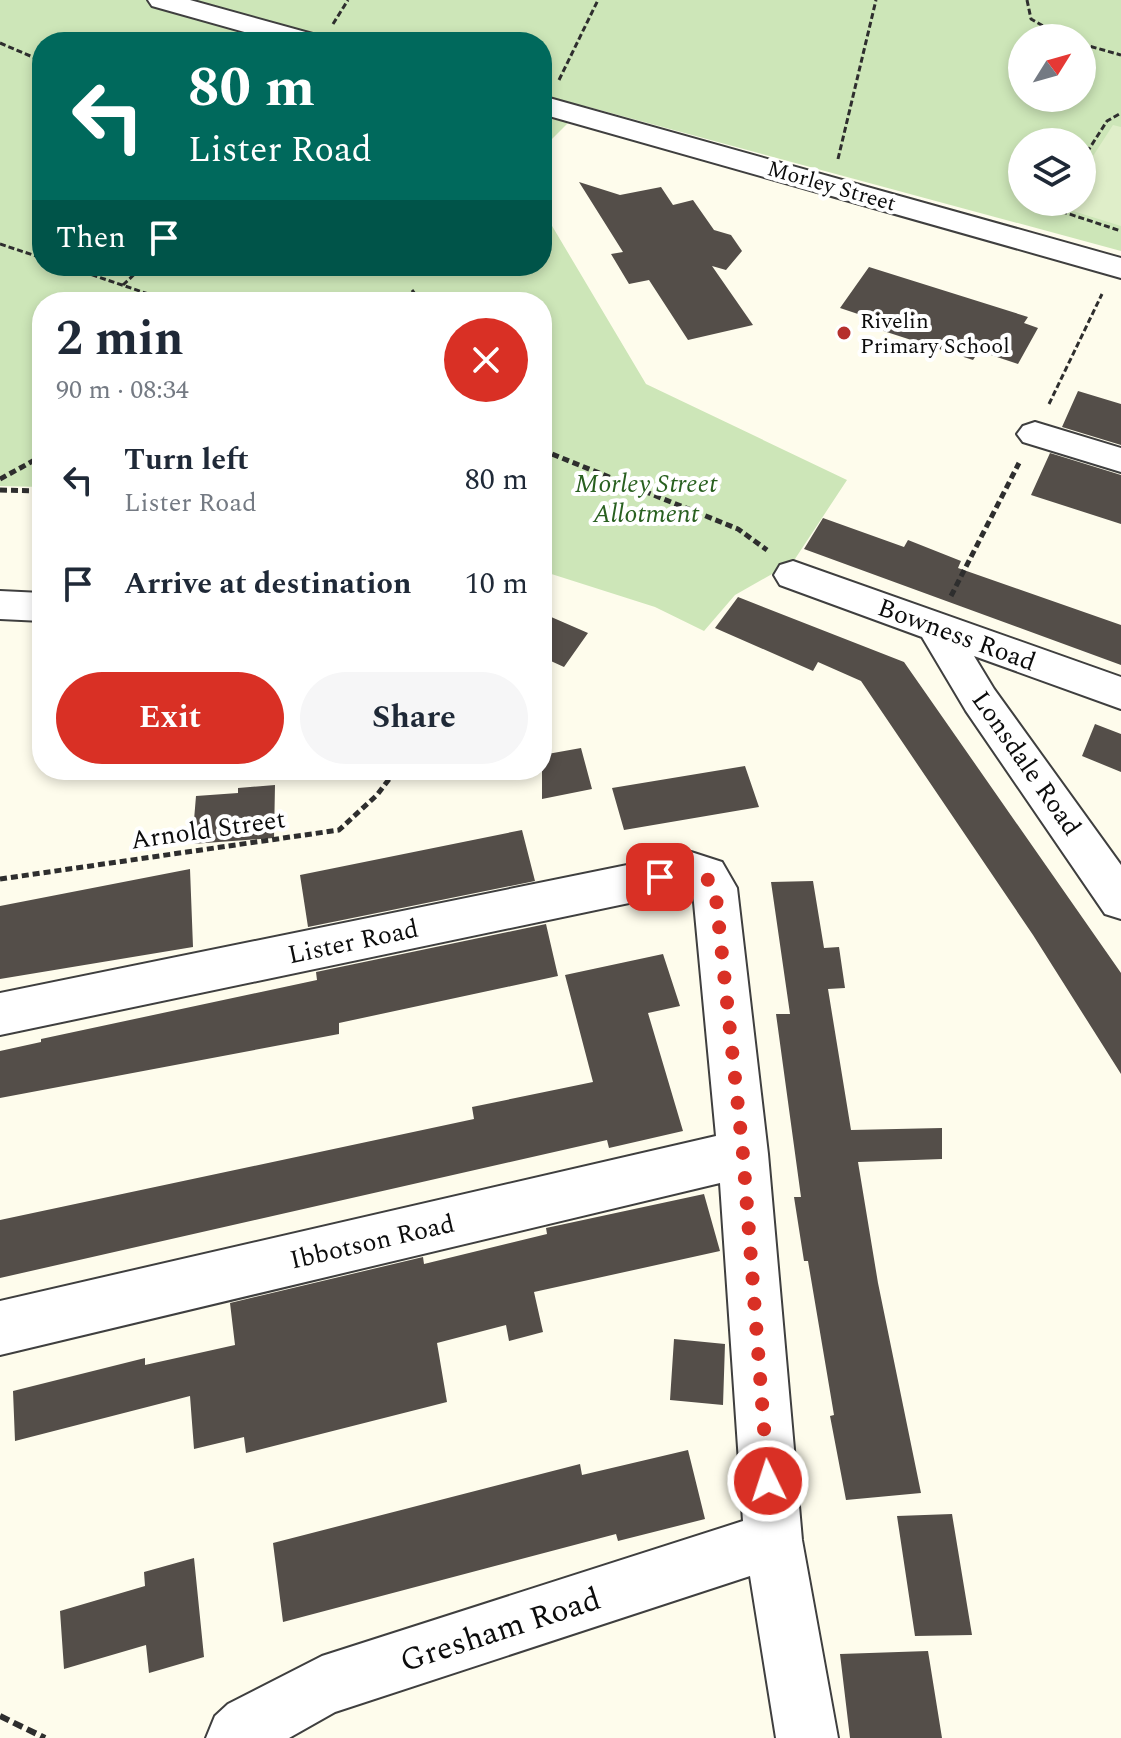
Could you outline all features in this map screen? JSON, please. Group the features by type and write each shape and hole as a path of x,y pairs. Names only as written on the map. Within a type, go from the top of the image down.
{"street":[{"path":"161,0 275,32"},
{"name":"Morley Street","path":"552,108 1121,268"},
{"path":"1035,434 1121,460"},
{"name":"Bowness Road","path":"793,575 1121,693"},
{"path":"0,605 32,607"},
{"name":"Lonsdale Road","path":"935,625 980,700 1121,900"},
{"name":"Lister Road","path":"0,1014 691,871 706,875 715,888 743,1154"},
{"path":"743,1154 773,1540 807,1738"},
{"name":"Ibbotson Road","path":"0,1328 743,1154"},
{"name":"Gresham Road","path":"237,1738 250,1726 322,1686 773,1540"}],"path":[{"path":"552,92 598,0"},
{"path":"831,185 876,0"},
{"path":"1027,0 1031,19 1040,24"},
{"path":"0,43 32,57"},
{"path":"1096,48 1121,55"},
{"path":"1096,138 1107,121 1121,113"},
{"path":"1075,216 1121,231"},
{"path":"0,244 32,255"},
{"path":"96,276 143,292"},
{"path":"123,285 132,276"},
{"path":"552,454 738,529 755,538 793,575"},
{"path":"0,479 32,461"},
{"path":"0,490 32,491"},
{"name":"Arnold Street","path":"0,879 339,830 377,795 388,780"},
{"path":"0,1716 45,1738"}],"green space":[{"name":"Morley Street Allotment","path":"0,0 1121,0 1121,251 585,106 552,139 552,32 32,32 32,276 552,276 552,226 646,384 847,480 793,562 735,595 704,631 655,607 552,574 552,292 32,292 32,487 0,486"},
{"path":"1113,125 1121,127 1121,226 1089,216 1096,216 1096,151"}],"building":[{"path":"579,182 620,195 661,187 673,205 693,200 714,230 731,235 742,251 726,270 712,266 753,325 688,340 649,280 629,284 611,254 623,252"},
{"path":"869,267 1028,317 1024,323 1038,328 1018,364 979,351 973,360 865,325 870,318 840,308"},
{"path":"1078,391 1121,404 1121,445 1062,427"},
{"path":"1050,453 1121,475 1121,524 1031,495"},
{"path":"823,518 904,547 908,540 961,561 958,568 1121,625 1121,665 804,549"},
{"path":"738,597 904,662 1121,973 1121,1074 1033,935 861,681 818,662 813,671 715,628"},
{"path":"552,617 588,633 564,667 552,662"},
{"path":"1095,724 1121,734 1121,772 1082,756"},
{"path":"581,748 592,789 542,799 542,780 552,780 552,753"},
{"path":"745,766 759,807 624,830 612,788"},
{"path":"275,785 274,838 192,844 196,796 238,793 238,788"},
{"path":"522,830 535,881 308,927 300,875"},
{"path":"190,869 193,947 0,979 0,906"},
{"path":"813,881 824,948 839,947 845,988 828,989 851,1130 942,1128 942,1159 858,1162 878,1283 921,1493 846,1500 830,1416 834,1415 794,1197 801,1197 776,1014 790,1014 771,882"},
{"path":"546,924 558,976 339,1023 339,1034 0,1098 0,1051 41,1042 41,1039 317,980 316,972"},
{"path":"663,954 680,1006 648,1013 683,1131 609,1148 607,1140 0,1278 0,1220 474,1119 472,1107 593,1082 565,975"},
{"path":"704,1194 720,1251 534,1292 543,1332 509,1341 506,1325 437,1343 447,1402 246,1453 244,1437 194,1449 190,1396 15,1441 13,1391 145,1358 145,1365 235,1345 230,1303 423,1257 424,1264 547,1234 546,1228"},
{"path":"674,1339 725,1344 723,1405 670,1400"},
{"path":"688,1450 705,1519 618,1541 616,1534 283,1622 273,1543 580,1464 582,1475"},
{"path":"952,1514 972,1635 915,1636 897,1516"},
{"path":"194,1558 204,1657 149,1673 146,1645 64,1669 60,1611 145,1586 144,1572"},
{"path":"928,1651 942,1738 850,1738 840,1654"}],"place":[{"name":"Rivelin Primary School","path":"844,333"}],"route":[{"path":"660,877 691,871 706,875 715,888 743,1154 768,1481"}]}
